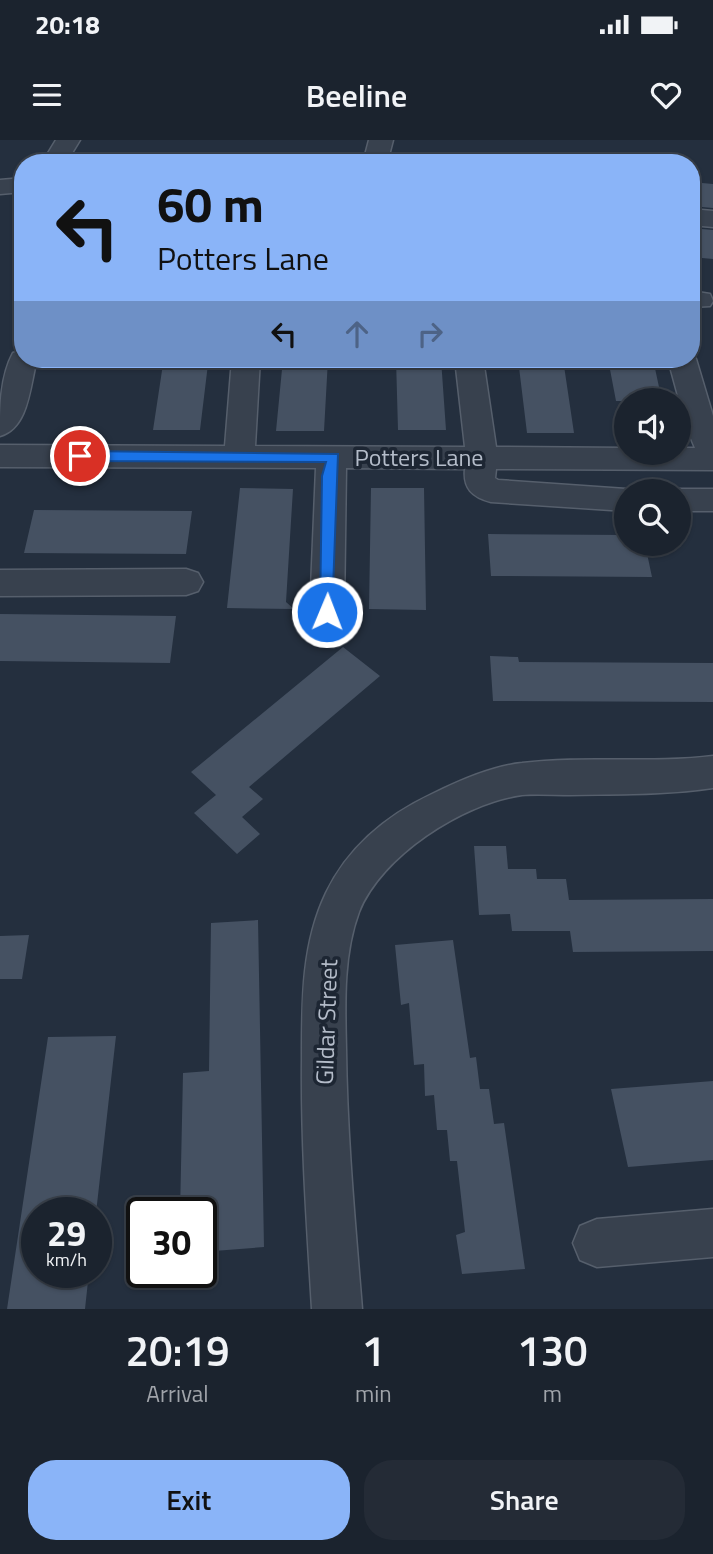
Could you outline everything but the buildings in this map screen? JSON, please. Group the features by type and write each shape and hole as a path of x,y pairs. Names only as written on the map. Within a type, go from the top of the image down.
{"street":[{"path":"0,426 6,421 21,368"},
{"path":"239,457 245,368"},
{"path":"470,368 482,458 479,482 491,491 614,499"},
{"path":"685,368 702,429 713,456"},
{"name":"Potters Lane","path":"0,456 713,456"},
{"path":"327,612 329,476 334,457"},
{"path":"691,500 713,500"},
{"path":"0,583 186,582"},
{"name":"Gildar Street","path":"337,1309 323,1116 325,988 332,935 347,895 362,872 387,843 423,815 464,795 500,783 521,779 683,776 713,772"},
{"path":"597,1243 713,1233"}],"route":[{"path":"80,456 334,457 329,476 327,612"}]}
